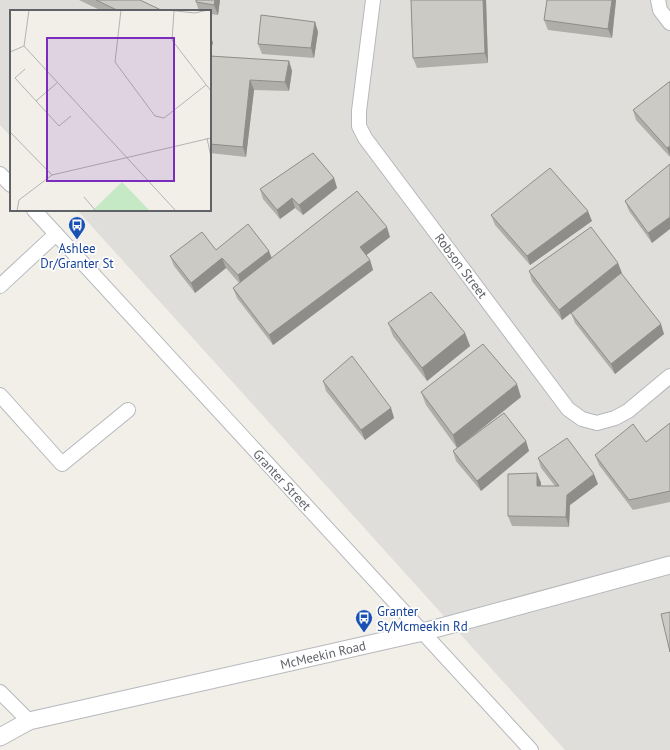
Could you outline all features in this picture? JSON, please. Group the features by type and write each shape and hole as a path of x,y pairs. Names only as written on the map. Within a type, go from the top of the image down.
{"street":[{"name":"Robson Street","path":"373,0 359,111 359,126 365,138 568,409 582,419 598,423 615,418 628,411 670,376"},
{"path":"658,0 660,10 670,22"},
{"path":"0,174 10,184"},
{"name":"Granter Street","path":"35,211 531,750"},
{"path":"0,286 56,234"},
{"path":"0,395 62,464 128,410"},
{"name":"McMeekin Road","path":"0,736 29,721 423,632 670,565"},
{"path":"0,692 29,721"}],"shaded area":[{"path":"0,0 670,0 670,750 565,750 78,211 211,211 211,10 10,10 10,136 0,125"}],"building":[{"path":"96,0 140,0 161,10 117,10"},
{"path":"196,0 215,0 214,5 196,2"},
{"path":"411,0 483,0 485,53 413,58"},
{"path":"547,0 612,0 608,29 544,20"},
{"path":"261,15 315,22 311,48 258,44"},
{"path":"211,56 289,61 285,82 250,80 243,147 211,144"},
{"path":"669,82 670,146 667,148 633,110"},
{"path":"313,153 334,178 299,205 292,198 277,210 260,189"},
{"path":"670,164 670,217 648,233 625,201"},
{"path":"550,168 588,211 527,256 491,215"},
{"path":"357,191 387,227 360,247 370,260 269,335 233,288"},
{"path":"248,224 269,251 238,275 222,258 191,283 170,256 202,232 216,250"},
{"path":"591,227 618,263 559,310 529,271"},
{"path":"621,273 661,324 611,364 571,313"},
{"path":"431,292 465,333 422,368 388,323"},
{"path":"483,344 517,384 453,435 421,392"},
{"path":"352,356 391,408 361,430 323,381"},
{"path":"504,413 526,441 477,481 453,451"},
{"path":"670,423 670,491 629,500 595,455 633,424 646,442"},
{"path":"567,438 594,474 567,495 566,517 508,516 508,474 537,473 537,486 559,486 538,458"},
{"path":"670,612 670,652 661,614"}],"place":[{"name":"Ashlee Dr/Granter St","path":"77,240"},
{"name":"Granter St/Mcmeekin Rd","path":"364,633"}]}
